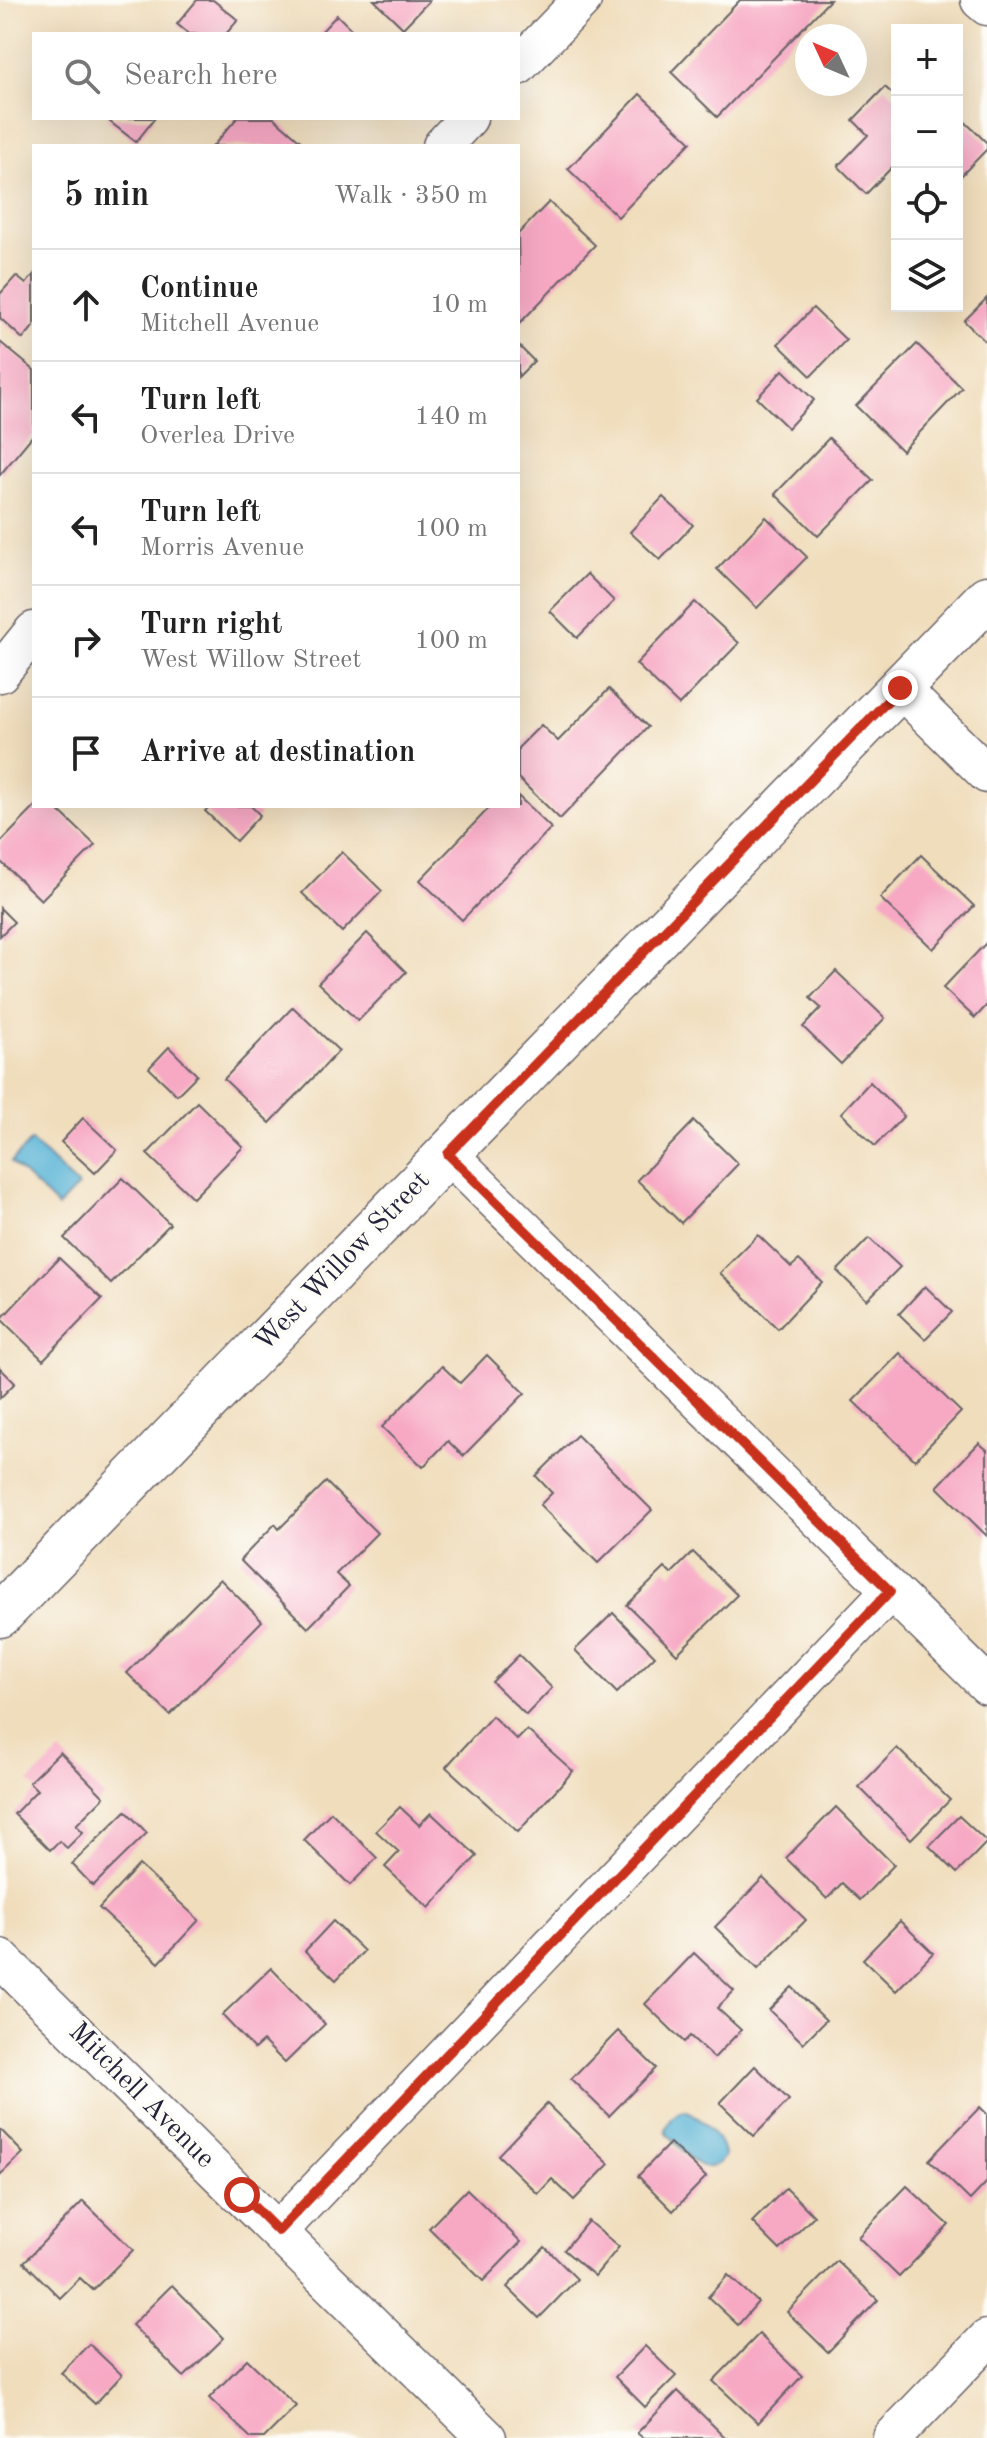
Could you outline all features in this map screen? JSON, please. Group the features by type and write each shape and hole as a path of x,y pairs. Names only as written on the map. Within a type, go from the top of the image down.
{"street":[{"path":"520,64 582,0"},
{"path":"980,0 987,6"},
{"path":"444,144 466,120"},
{"name":"West Willow Street","path":"0,1615 987,598"},
{"path":"0,673 32,633"},
{"path":"900,688 987,774"},
{"path":"448,1154 987,1685"},
{"path":"278,2231 890,1591"},
{"name":"Mitchell Avenue","path":"0,1958 487,2438"},
{"path":"892,2438 987,2339"}],"water":[{"path":"31,1141 78,1186 58,1207 11,1162"},
{"path":"685,2110 704,2123 716,2137 724,2157 717,2164 709,2167 694,2162 668,2134 666,2130 671,2120"}],"building":[{"path":"197,0 213,0 238,20 228,32 187,32 177,24"},
{"path":"374,0 430,0 403,28"},
{"path":"740,0 830,0 807,24 795,24 795,36 717,117 671,72"},
{"path":"337,15 354,32 321,32"},
{"path":"885,87 891,92 891,168 866,194 838,166 868,135 853,120"},
{"path":"640,94 691,142 618,217 568,169"},
{"path":"108,120 153,120 136,142"},
{"path":"235,120 276,120 304,144 215,144"},
{"path":"963,120 987,143 987,149 963,174"},
{"path":"549,202 595,245 520,323 520,232"},
{"path":"16,276 26,284 32,276 32,328 23,339 0,318 0,294"},
{"path":"987,298 987,343 964,321"},
{"path":"813,308 846,340 811,376 778,344"},
{"path":"0,342 32,368 32,436 0,475"},
{"path":"917,344 962,388 902,451 856,406"},
{"path":"520,347 534,361 520,375"},
{"path":"783,370 814,400 788,428 757,398"},
{"path":"829,438 873,480 818,536 775,494"},
{"path":"663,497 693,525 660,560 630,532"},
{"path":"766,517 807,557 757,608 717,569"},
{"path":"587,574 614,601 577,638 550,611"},
{"path":"695,602 739,643 679,705 636,664"},
{"path":"609,689 648,727 560,819 520,780 520,746 541,725 558,741"},
{"path":"520,798 551,828 462,920 420,880 489,808 520,808"},
{"path":"34,808 56,808 95,845 41,900 0,861 0,843"},
{"path":"208,808 253,808 260,815 236,841 205,811"},
{"path":"342,852 382,891 342,932 302,893"},
{"path":"921,855 974,906 933,949 880,898"},
{"path":"0,908 14,922 0,936"},
{"path":"367,933 406,972 358,1021 318,983"},
{"path":"987,942 987,1005 975,1018 943,988"},
{"path":"836,971 885,1018 841,1064 803,1027 821,1008 810,998"},
{"path":"293,1007 339,1051 270,1123 224,1079"},
{"path":"169,1047 197,1075 177,1095 149,1068"},
{"path":"870,1082 904,1116 875,1146 841,1113"},
{"path":"197,1102 243,1147 193,1198 147,1154"},
{"path":"83,1118 117,1150 95,1173 61,1142"},
{"path":"694,1121 738,1164 681,1223 637,1180"},
{"path":"123,1178 170,1224 111,1284 64,1238"},
{"path":"758,1235 791,1267 799,1260 822,1282 778,1329 720,1273"},
{"path":"869,1238 900,1267 867,1300 837,1271"},
{"path":"59,1258 102,1299 43,1360 1,1319"},
{"path":"925,1286 952,1312 925,1339 899,1314"},
{"path":"900,1353 961,1412 915,1460 853,1401"},
{"path":"487,1355 525,1393 463,1456 448,1441 423,1467 382,1427 442,1366 460,1383"},
{"path":"0,1368 15,1383 0,1398"},
{"path":"577,1435 652,1510 598,1563 540,1505 552,1493 536,1476"},
{"path":"979,1443 987,1450 987,1536 937,1487"},
{"path":"326,1482 377,1533 336,1574 349,1586 308,1628 240,1560 275,1524 279,1529"},
{"path":"693,1552 737,1595 677,1654 627,1605 665,1568 671,1574"},
{"path":"220,1579 262,1621 170,1715 127,1673"},
{"path":"613,1613 655,1656 617,1693 575,1650"},
{"path":"519,1655 552,1688 526,1715 492,1682"},
{"path":"492,1716 517,1740 527,1730 573,1771 518,1832 446,1767"},
{"path":"897,1748 950,1800 911,1839 859,1787"},
{"path":"60,1752 104,1797 76,1825 83,1832 67,1848 59,1841 50,1850 14,1814 37,1790 29,1782"},
{"path":"400,1807 419,1825 431,1813 477,1856 429,1908 385,1867 399,1852 376,1831"},
{"path":"836,1807 894,1865 860,1900 842,1883 827,1899 786,1858"},
{"path":"126,1811 147,1833 93,1886 72,1864"},
{"path":"331,1812 377,1858 350,1885 304,1840"},
{"path":"959,1816 987,1842 957,1873 929,1846"},
{"path":"139,1865 199,1920 159,1963 99,1908"},
{"path":"763,1878 806,1920 758,1969 715,1927"},
{"path":"333,1921 364,1951 336,1980 305,1951"},
{"path":"900,1921 933,1953 896,1991 863,1959"},
{"path":"694,1953 734,1991 717,2008 741,2030 714,2058 690,2036 684,2042 645,2004"},
{"path":"271,1968 325,2024 285,2063 263,2041 254,2049 222,2015"},
{"path":"792,1987 826,2020 803,2043 769,2010"},
{"path":"618,2031 656,2068 609,2116 571,2079"},
{"path":"755,2066 789,2100 754,2136 720,2103"},
{"path":"547,2104 609,2164 574,2200 552,2179 538,2194 498,2155"},
{"path":"980,2107 987,2114 987,2182 970,2200 929,2160"},
{"path":"0,2129 23,2153 0,2175"},
{"path":"670,2143 706,2177 673,2211 638,2176"},
{"path":"907,2186 949,2225 899,2277 858,2237"},
{"path":"786,2188 814,2216 780,2250 752,2222"},
{"path":"467,2189 521,2242 483,2281 429,2228"},
{"path":"83,2201 133,2250 93,2290 80,2278 60,2298 24,2262"},
{"path":"588,2221 619,2247 595,2276 564,2250"},
{"path":"545,2247 577,2279 539,2318 507,2287"},
{"path":"837,2261 878,2300 828,2352 787,2312"},
{"path":"728,2275 758,2302 738,2325 708,2297"},
{"path":"172,2285 224,2338 184,2377 132,2325"},
{"path":"759,2334 802,2376 758,2423 713,2381"},
{"path":"89,2344 122,2375 95,2404 61,2373"},
{"path":"645,2346 676,2376 645,2407 615,2377"},
{"path":"247,2359 296,2406 264,2438 251,2438 209,2398"},
{"path":"678,2391 726,2438 643,2438 637,2433"}],"route":[{"path":"242,2195 278,2231 890,1591 448,1154 900,688"}]}
